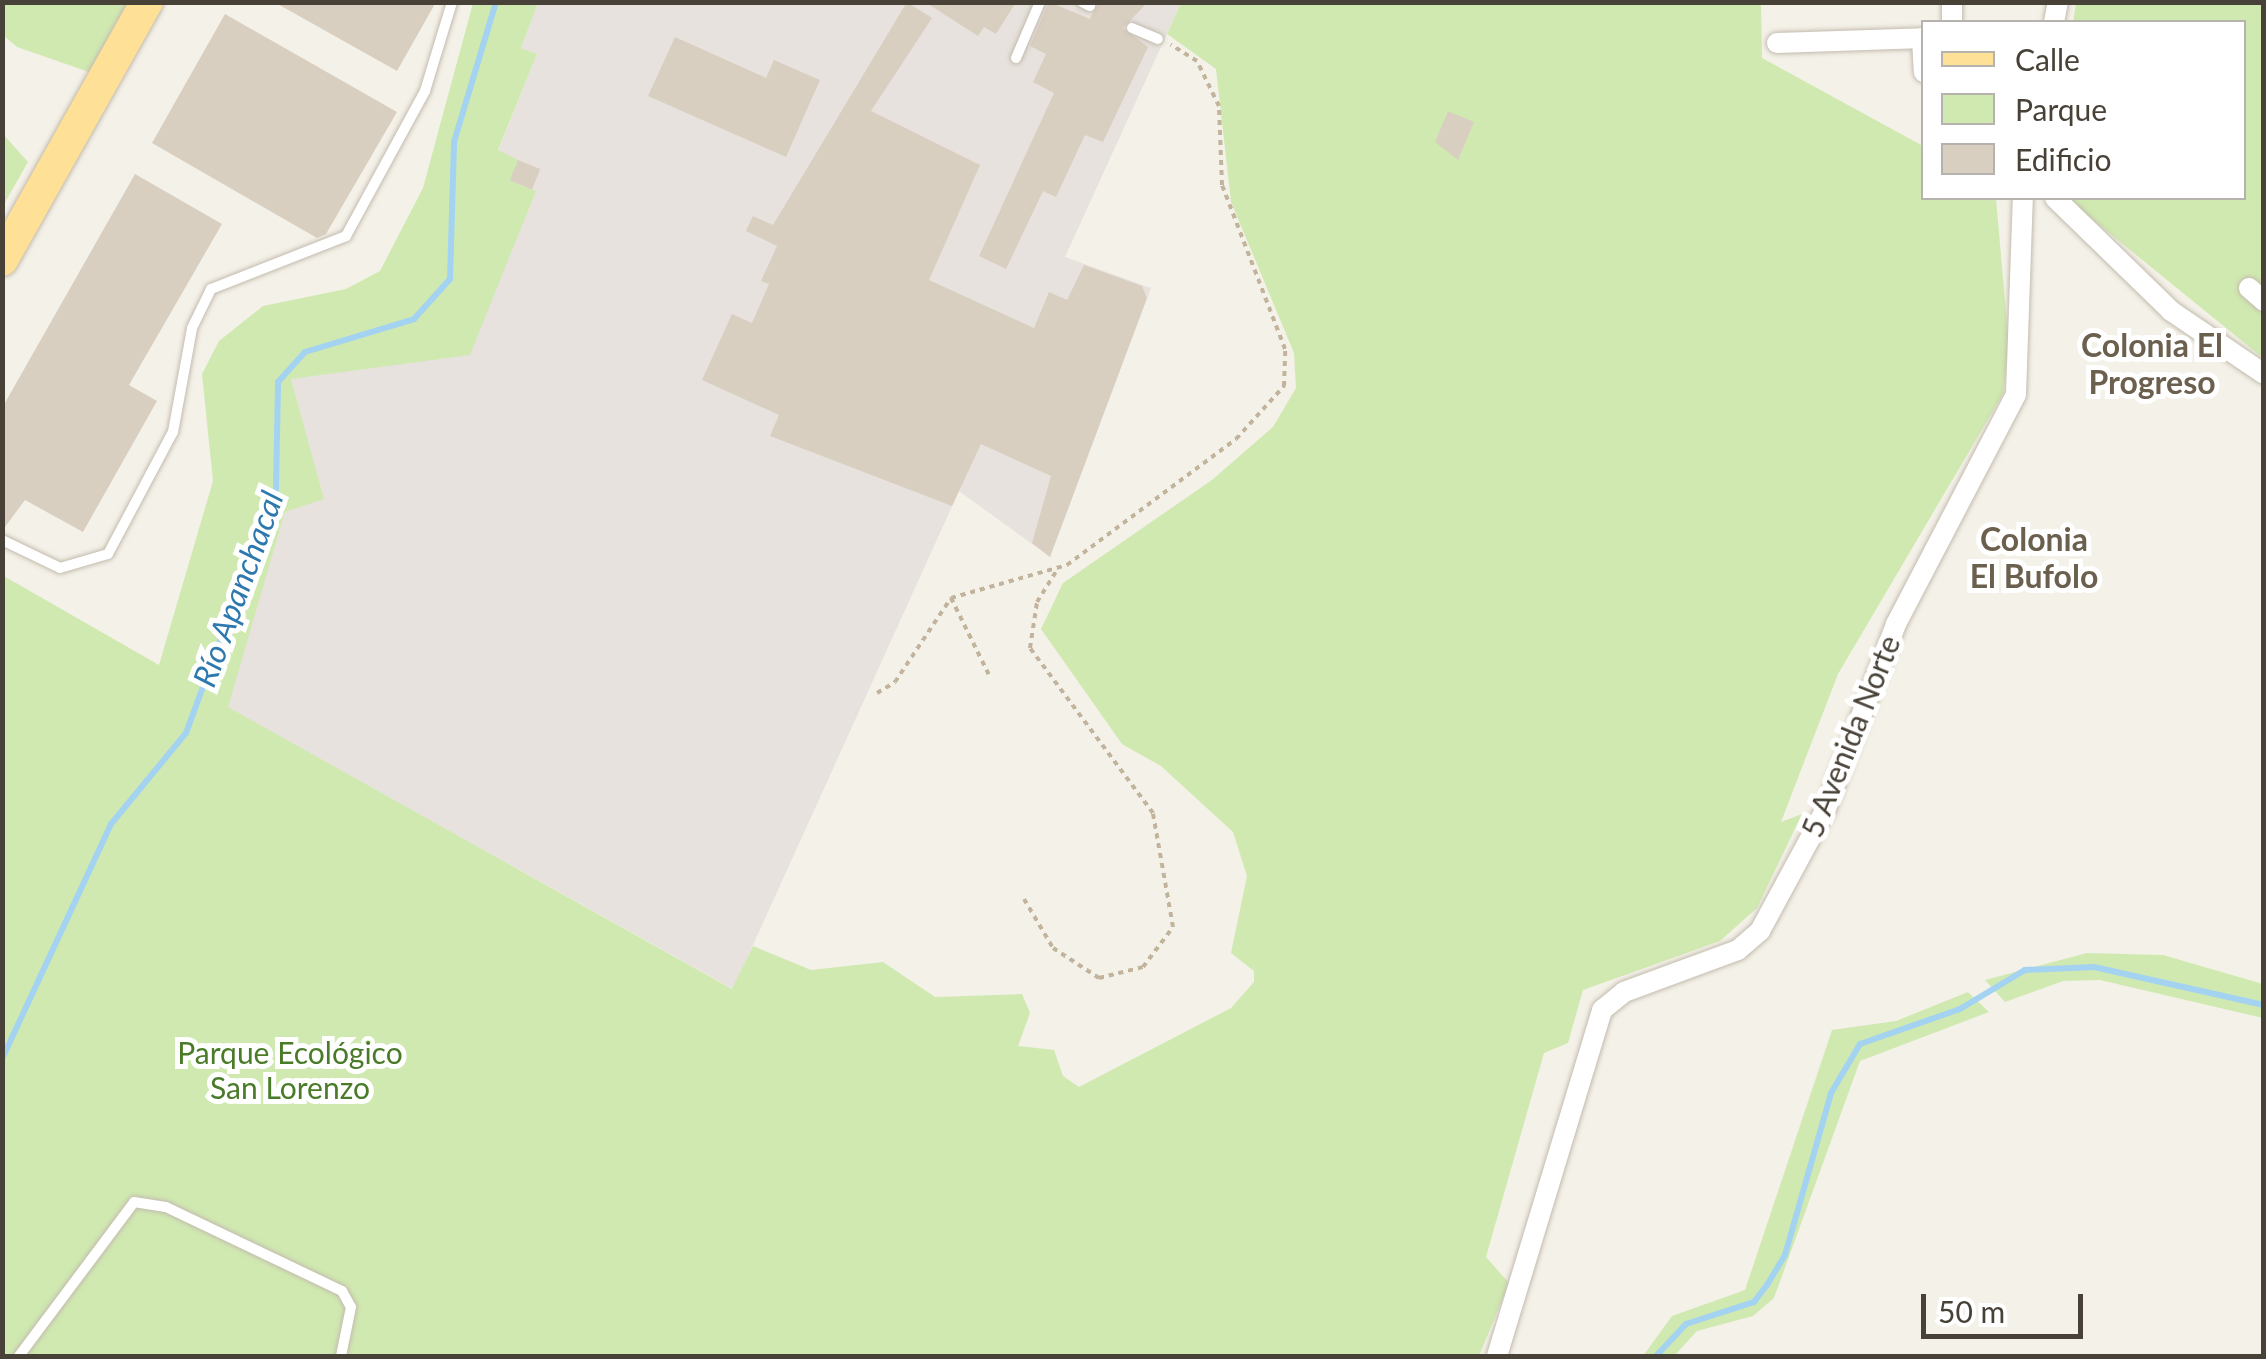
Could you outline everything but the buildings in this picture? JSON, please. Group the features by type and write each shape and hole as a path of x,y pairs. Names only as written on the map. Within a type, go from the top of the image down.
{"main road":[{"path":"2,260 147,2"}],"street":[{"path":"1777,43 1921,38"},
{"name":"5 Avenida Norte","path":"1497,1356 1602,1010 1624,992 1738,950 1760,931 1824,811 1896,624 2016,394 2023,200"},
{"path":"2057,200 2170,311 2264,374"}],"lane":[{"path":"2,540 60,568 108,554 173,432 192,328 212,289 346,236 425,91 452,2"},
{"path":"1016,58 1040,2"},
{"path":"1132,28 1158,38"},
{"path":"19,1356 134,1202 166,1207 342,1291 351,1306 341,1356"}],"path":[{"path":"1024,899 1053,948 1099,978 1144,968 1173,928 1174,896 1153,812 1030,648 1037,602 1056,572 1236,439 1287,378 1285,349 1227,204 1209,76 1158,38"},
{"path":"877,693 895,682 951,598 1056,572"},
{"path":"951,598 989,675"}],"shaded area":[{"path":"538,3 1181,3 1065,257 1151,288 1050,557 959,491 733,989 227,707 285,512 323,498 291,379 536,191 510,181 498,151 537,54 521,48"}],"green space":[{"path":"3,3 127,3 89,72 17,47 3,35"},
{"name":"Parque Ecológico San Lorenzo","path":"473,3 538,3 521,48 537,54 498,150 518,160 511,181 536,191 470,355 291,379 324,499 285,512 228,707 732,989 753,946 811,970 883,962 935,997 1022,994 1030,1013 1018,1046 1054,1050 1063,1076 1079,1087 1231,1008 1254,982 1254,971 1231,953 1247,876 1233,832 1161,766 1122,744 1041,629 1063,583 1212,480 1273,427 1296,388 1294,353 1231,202 1216,69 1167,34 1181,3 1761,3 1762,58 1921,145 1921,200 1996,200 2009,347 2003,394 1838,674 1781,822 1802,814 1757,908 1720,941 1583,990 1568,1043 1544,1053 1486,1257 1509,1283 1479,1356 3,1356 2,575 159,665 213,481 202,374 219,341 263,306 346,289 380,271 423,188"},
{"path":"2076,3 2263,3 2263,358 2068,200 2246,200 2246,20 2073,20"},
{"path":"3,134 28,162 3,206"},
{"path":"2087,953 2163,955 2263,984 2263,1018 2100,980 2063,981 2005,1002 1985,980"},
{"path":"1968,992 1989,1012 1860,1061 1774,1298 1753,1316 1697,1331 1674,1356 1643,1356 1672,1316 1745,1290 1832,1030 1896,1021"}],"waterway":[{"name":"Río Apanchacal","path":"2,1059 111,824 186,733 276,489 278,382 305,352 414,319 450,279 454,142 496,2"},
{"path":"1656,1356 1686,1324 1754,1302 1767,1285 1785,1255 1831,1093 1860,1044 1960,1009 2025,970 2094,967 2264,1005"}],"district":[{"name":"Colonia El Progreso","path":"2152,364"},
{"name":"Colonia El Bufolo","path":"2034,558"}]}
